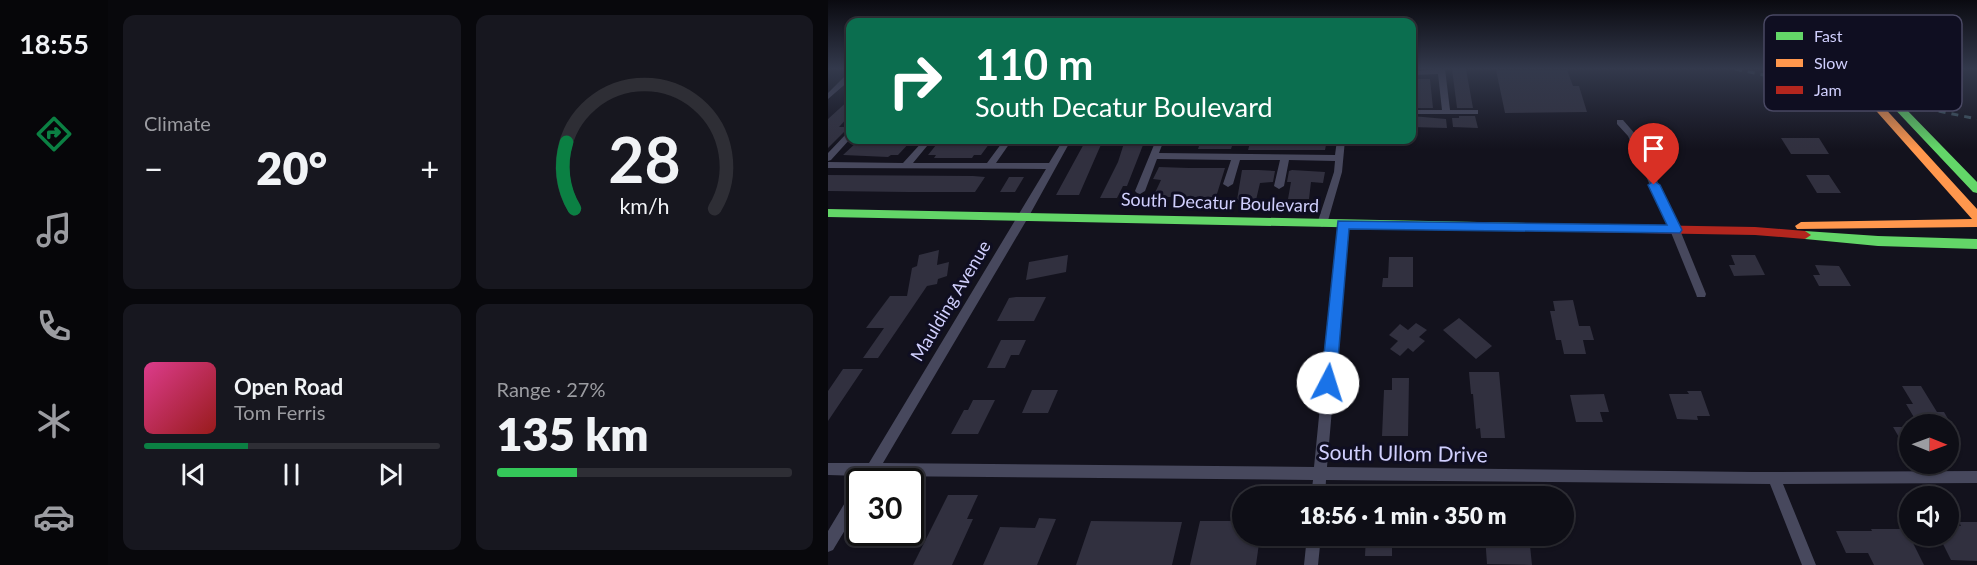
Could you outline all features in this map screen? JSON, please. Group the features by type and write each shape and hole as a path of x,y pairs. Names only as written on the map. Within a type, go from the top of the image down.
{"main road":[{"path":"1881,111 1977,218"},
{"path":"1902,111 1977,189"},
{"name":"South Decatur Boulevard","path":"828,213 1755,231 1873,241 1977,244"},
{"name":"South Decatur Boulevard","path":"1755,231 1772,227 1868,223 1977,224"}],"street":[{"path":"1444,95 1446,112"},
{"path":"1416,112 1475,112"},
{"path":"1620,122 1632,135 1701,294"},
{"path":"828,158 846,139"},
{"path":"906,165 924,144"},
{"path":"989,166 1005,144"},
{"name":"Maulding Avenue","path":"873,468 1024,216 1064,144"},
{"path":"1140,191 1158,144"},
{"path":"1322,224 1338,172 1341,144"},
{"path":"1154,156 1340,158"},
{"path":"1228,184 1236,157"},
{"path":"1279,186 1285,158"},
{"path":"828,165 1051,166"},
{"path":"1319,486 1343,224"},
{"name":"South Ullom Drive","path":"828,469 846,472"},
{"name":"South Ullom Drive","path":"924,476 1320,474 1774,478 1977,477"},
{"path":"1774,478 1809,565"},
{"path":"828,545 846,514"},
{"path":"1311,565 1313,546"}],"building":[{"path":"1416,95 1432,95 1433,108 1416,108"},
{"path":"1455,95 1471,95 1473,108 1457,108"},
{"path":"1501,95 1582,95 1587,112 1505,113"},
{"path":"846,103 846,119 839,127 846,127 846,130 828,148 828,119"},
{"path":"1416,116 1446,119 1447,128 1416,127"},
{"path":"1459,116 1475,116 1478,128 1453,127 1452,118 1459,118"},
{"path":"1781,138 1819,138 1829,154 1791,154"},
{"path":"855,144 908,144 898,155 888,157 843,155"},
{"path":"937,144 989,144 981,155 974,155 972,158 934,158 936,155 928,155"},
{"path":"1084,144 1101,144 1079,195 1056,195"},
{"path":"1124,144 1143,144 1127,186 1123,186 1117,198 1100,198 1118,162"},
{"path":"1200,144 1233,144 1231,149 1198,149"},
{"path":"1250,144 1326,144 1325,150 1248,150"},
{"path":"1159,167 1225,168 1216,197 1153,197 1161,180 1153,179"},
{"path":"1242,170 1275,171 1273,182 1260,183 1256,200 1237,200"},
{"path":"1289,171 1325,172 1323,183 1311,182 1309,199 1288,199 1291,182 1287,182"},
{"path":"828,175 985,177 975,192 828,191"},
{"path":"1806,175 1829,175 1841,193 1817,193"},
{"path":"1009,177 1024,177 1015,192 1000,192"},
{"path":"939,250 937,265 949,262 947,276 938,279 937,284 927,286 878,358 863,358 884,328 866,328 890,296 907,296 912,268 917,266 919,255"},
{"path":"1068,255 1066,272 1026,280 1029,262"},
{"path":"1731,255 1755,255 1765,275 1734,276 1729,265 1735,265"},
{"path":"1389,257 1413,257 1413,287 1382,287 1383,278 1388,278"},
{"path":"1815,265 1839,266 1851,286 1819,286 1813,275 1820,275"},
{"path":"1046,297 1034,321 997,321 1009,298"},
{"path":"1573,300 1579,326 1590,326 1594,340 1583,340 1586,354 1564,354 1561,340 1556,340 1550,311 1555,311 1553,301"},
{"path":"1459,318 1492,346 1476,359 1443,330"},
{"path":"1416,323 1427,330 1419,337 1425,341 1413,352 1408,348 1400,356 1390,349 1398,341 1389,335 1400,324 1408,330"},
{"path":"1001,340 1026,340 1019,355 1011,355 1005,368 987,368"},
{"path":"843,369 863,369 828,421 828,391"},
{"path":"1469,372 1499,372 1505,438 1481,438 1480,428 1476,429"},
{"path":"1392,378 1409,378 1408,436 1382,436 1384,390 1392,390"},
{"path":"1902,386 1921,386 1937,412 1945,414 1912,414 1906,404 1913,404"},
{"path":"1032,390 1058,390 1048,413 1022,413"},
{"path":"1687,391 1701,391 1710,416 1697,416 1698,420 1677,419 1669,394 1689,394"},
{"path":"1604,394 1609,412 1600,412 1603,422 1576,422 1570,395"},
{"path":"973,400 995,400 978,434 951,434 964,410 968,410"},
{"path":"1893,427 1899,427 1899,437"},
{"path":"948,495 978,495 967,519 973,519 952,565 913,565"},
{"path":"1039,518 1056,519 1037,565 983,565 1000,527 1035,528"},
{"path":"1091,521 1182,522 1172,565 1076,565"},
{"path":"1200,521 1232,521 1232,546 1259,546 1256,565 1190,565"},
{"path":"1959,522 1977,522 1977,561 1951,560 1944,546 1959,546 1959,526 1961,526"},
{"path":"1871,529 1899,529 1899,546 1914,546 1924,565 1874,565 1868,553 1846,553 1836,531 1872,531"},
{"path":"1366,546 1392,546 1392,556 1365,556"},
{"path":"1486,546 1530,546 1532,565 1487,564"}],"railway":[{"path":"1938,111 1977,119"}],"traffic: fast":[{"path":"1902,111 1977,189"},
{"path":"828,213 1526,227"},
{"path":"1805,235 1878,241 1977,244"}],"traffic: slow":[{"path":"1881,111 1977,217"},
{"path":"1801,226 1977,223"}],"traffic: jam":[{"path":"1526,227 1755,231 1805,235"}],"route":[{"path":"1328,383 1343,224 1675,230 1654,185"}]}
